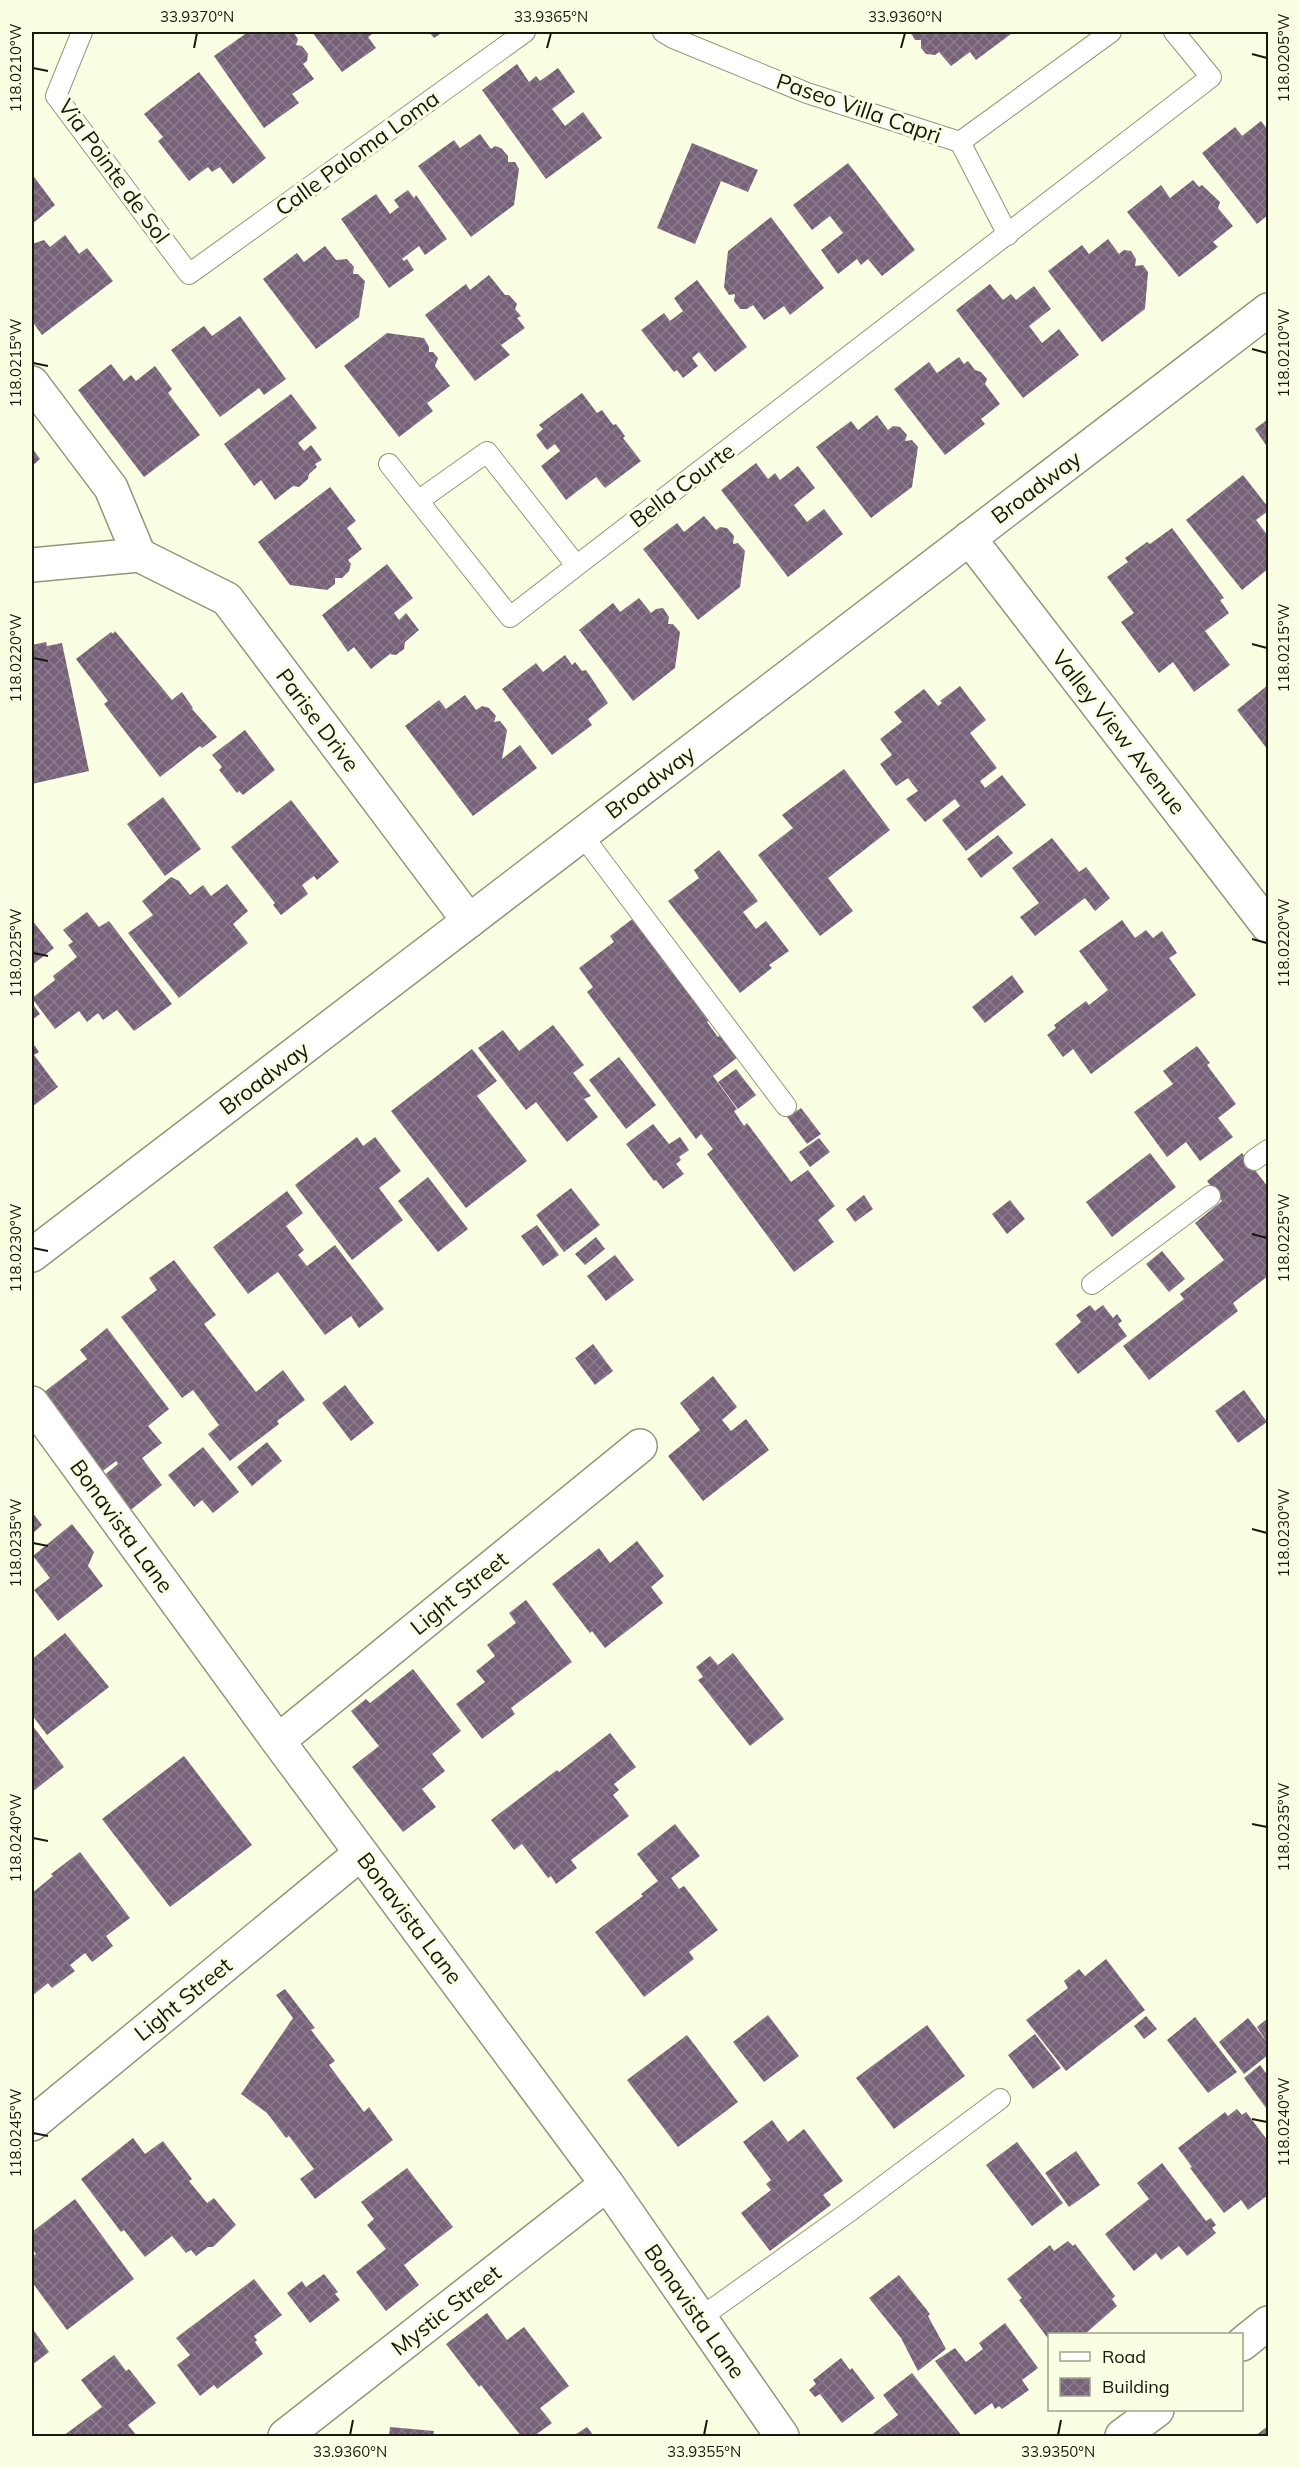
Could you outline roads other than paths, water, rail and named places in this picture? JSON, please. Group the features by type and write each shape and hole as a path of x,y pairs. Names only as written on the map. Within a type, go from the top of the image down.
{"street":[{"name":"Broadway","path":"32,1255 1269,310"},
{"path":"32,383 111,488 139,555 32,565"},
{"name":"Valley View Avenue","path":"969,538 1269,926"},
{"name":"Parise Drive","path":"139,555 227,599 469,921"},
{"name":"Bonavista Lane","path":"32,1403 278,1741 607,2184 782,2436"},
{"name":"Light Street","path":"278,1741 640,1446"},
{"name":"Light Street","path":"32,2124 361,1853"},
{"name":"Mystic Street","path":"285,2436 607,2184"},
{"path":"1243,2343 1269,2323"},
{"path":"1122,2436 1154,2411"}],"lane":[{"name":"Via Pointe de Sol","path":"82,32 56,96 189,274"},
{"name":"Calle Paloma Loma","path":"189,274 525,32"},
{"name":"Paseo Villa Capri","path":"663,32 673,39 807,93 960,142 1008,235"},
{"path":"960,142 1111,32"},
{"name":"Bella Courte","path":"389,464 510,617 1212,77 1174,32"},
{"path":"418,501 487,452 576,566"},
{"path":"582,834 786,1106"},
{"path":"1092,1284 1210,1196"},
{"path":"700,2318 850,2211 1000,2099"}]}
